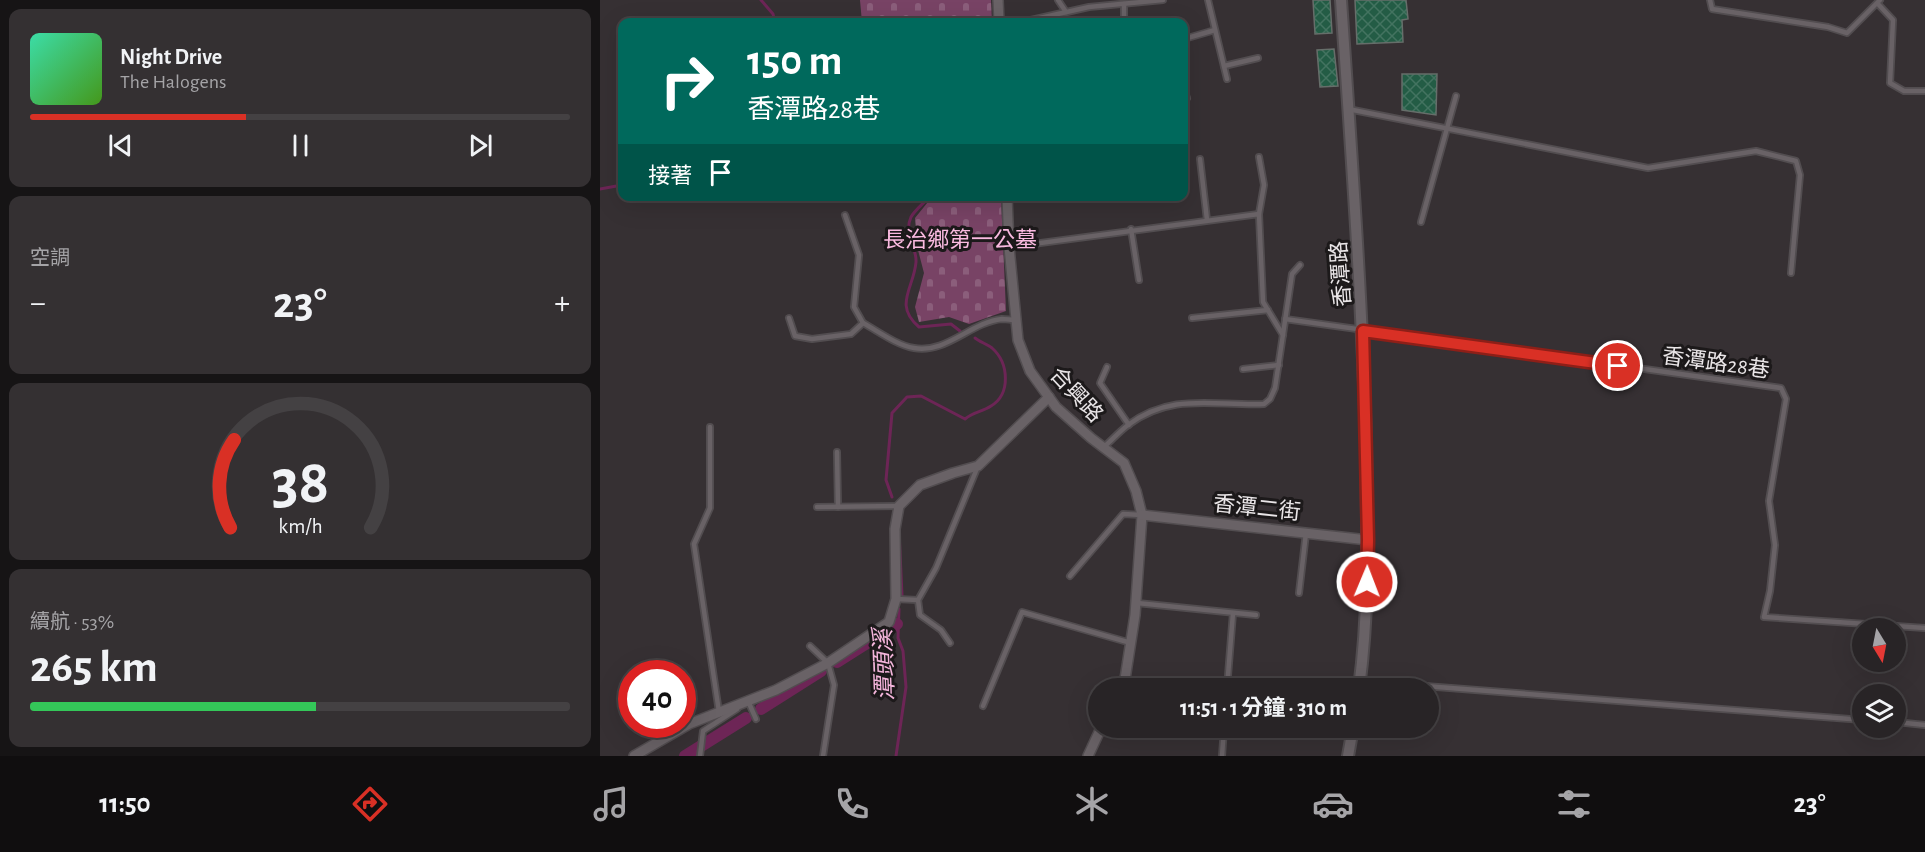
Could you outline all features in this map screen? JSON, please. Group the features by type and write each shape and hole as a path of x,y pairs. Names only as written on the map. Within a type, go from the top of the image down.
{"street":[{"path":"998,0 999,18"},
{"name":"香潭路","path":"1341,0 1363,331 1368,540 1365,644 1360,678"},
{"name":"合興路","path":"1007,201 1018,340 1030,371 1056,407 1124,463 1136,491 1142,515 1136,603 1125,678"},
{"path":"634,756 689,724 777,690 828,663 889,622 896,599 895,529 899,506 920,485 953,472 978,466 1049,397"},
{"name":"香潭二街","path":"1142,515 1368,540"},
{"path":"1088,756 1096,738"},
{"path":"1348,756 1352,738"}],"lane":[{"path":"1058,0 1066,12"},
{"path":"1040,18 1089,7 1163,0"},
{"path":"1208,0 1227,79"},
{"path":"1710,0 1712,9 1828,27 1847,33 1879,2 1893,20 1890,83 1904,91 1925,91"},
{"path":"1124,4 1124,18"},
{"path":"1188,38 1215,30"},
{"path":"1224,66 1258,58"},
{"path":"1421,222 1456,96"},
{"path":"1348,109 1648,168 1756,151 1796,161 1800,175 1791,273"},
{"path":"1259,157 1264,185 1259,214 1263,302 1283,335"},
{"path":"1200,159 1207,220"},
{"path":"1009,247 1131,229 1259,214"},
{"path":"845,215 859,255 854,307 863,323 913,348 928,348 950,342 992,322 1002,319 1016,320"},
{"path":"1131,229 1139,280"},
{"path":"1104,448 1129,424 1156,409 1186,402 1264,404 1270,399 1275,388 1292,274 1300,265"},
{"path":"1192,318 1268,310"},
{"path":"789,318 795,336 812,339 851,334 863,323"},
{"path":"1285,319 1363,331"},
{"name":"香潭路28巷","path":"1363,331 1781,388 1786,399 1769,501 1775,545 1770,591 1764,617 1925,628"},
{"path":"1243,369 1279,364"},
{"path":"1107,367 1100,383 1129,424"},
{"path":"710,428 710,508 694,544 719,712"},
{"path":"837,452 838,507"},
{"path":"950,643 941,630 920,615 918,600 936,568 978,466"},
{"path":"818,507 899,506"},
{"path":"1070,576 1123,514 1142,515"},
{"path":"1299,593 1306,532"},
{"path":"896,599 918,600"},
{"path":"1136,603 1256,615"},
{"path":"983,706 1022,612 1131,642"},
{"path":"1228,678 1233,613"},
{"path":"810,646 828,663 834,685 823,756"},
{"path":"1439,691 1852,719"},
{"path":"700,756 703,731 748,701 756,719"},
{"path":"1906,723 1925,725"},
{"path":"1222,756 1223,738"}],"green space":[{"path":"860,0 991,0 992,18 862,18"},
{"name":"長治鄉第一公墓","path":"929,201 1001,201 1006,311 969,324 949,317 919,322 915,307 924,273 918,250 915,218"}],"building":[{"path":"1313,0 1330,0 1332,33 1315,34"},
{"path":"1355,0 1406,0 1408,19 1402,20 1403,42 1357,44"},
{"path":"1334,49 1338,86 1320,87 1317,50"},
{"path":"1402,74 1437,74 1436,115 1402,110"}],"waterway":[{"path":"761,0 774,18"},
{"path":"600,189 618,186"},
{"path":"925,201 913,214 909,223 909,235 916,262 907,296 907,311 919,327 951,324 960,331"},
{"name":"潭頭溪","path":"892,497 886,480 892,413 907,397 921,396 965,419 991,406 1002,394 1005,386 1002,362 992,348 975,338"},
{"name":"潭頭溪","path":"899,531 902,595"},
{"name":"潭頭溪","path":"896,756 906,687 903,651 898,638 899,609"},
{"path":"837,662 897,624"},
{"path":"761,709 821,671"},
{"path":"685,756 746,718"}],"route":[{"path":"1367,582 1363,331 1618,366"}]}
